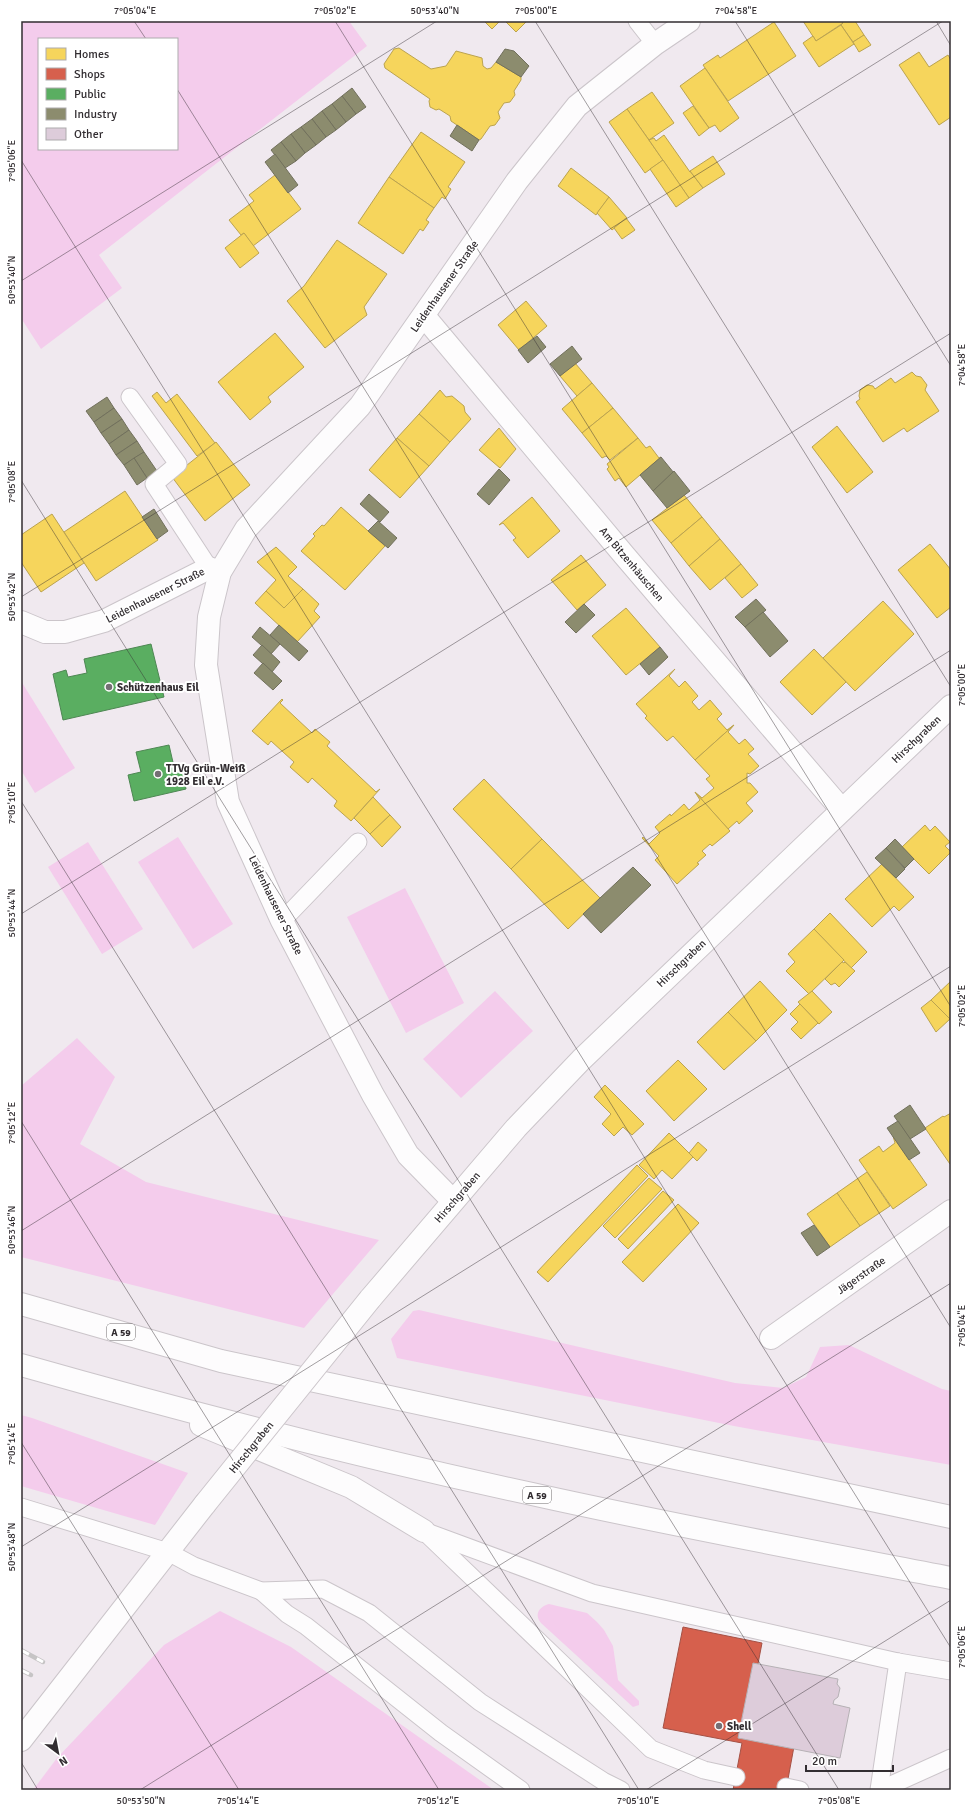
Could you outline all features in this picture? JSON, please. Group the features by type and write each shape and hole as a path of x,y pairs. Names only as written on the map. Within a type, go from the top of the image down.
{"main road":[{"name":"Leidenhausener Straße","path":"21,622 45,632 65,632 104,621 214,570 246,529 360,406 517,181 580,102 655,44 689,21"},
{"name":"Am Bitzenhäuschen","path":"424,316 624,555 842,810"},
{"name":"Leidenhausener Straße","path":"214,570 206,665 228,802 282,921 373,1095 408,1155 453,1201"},
{"name":"Hirschgraben","path":"21,1740 205,1504 370,1299 516,1128 581,1060 951,706"},
{"name":"Jägerstraße","path":"771,1338 951,1211"},
{"name":"A 59","path":"21,1304 221,1361 945,1515"},
{"name":"A 59","path":"21,1365 127,1395 352,1453 532,1494 951,1578"},
{"name":"A 59","path":"127,1395 351,1487 424,1531"}],"lane":[{"path":"637,21 655,44"},
{"path":"130,397 178,464 154,484 214,570"},
{"path":"282,921 358,842"},
{"path":"21,1507 168,1552 194,1566 261,1591 287,1614 306,1626 441,1733 521,1790"},
{"path":"424,1531 592,1593 898,1662 951,1671"},
{"path":"424,1531 651,1749 704,1770 736,1777"},
{"path":"261,1591 324,1590 369,1613 480,1702 602,1780 621,1790"},
{"path":"880,1790 898,1662"},
{"path":"880,1790 951,1758"}],"shaded area":[{"path":"21,21 349,21 367,46 99,255 122,288 41,349 21,318"},
{"path":"21,681 75,768 35,793 21,770"},
{"path":"178,837 233,924 193,949 138,862"},
{"path":"88,842 143,929 102,954 48,867"},
{"path":"405,888 464,1003 406,1033 347,917"},
{"path":"495,991 533,1031 461,1098 423,1059"},
{"path":"77,1038 115,1077 80,1144 146,1182 379,1240 304,1328 21,1257 21,1086"},
{"path":"419,1310 735,1383 783,1388 806,1377 820,1347 849,1345 942,1389 951,1391 951,1465 734,1426 397,1358 391,1339 413,1311"},
{"path":"21,1415 188,1473 155,1525 21,1486"},
{"path":"549,1604 587,1613 597,1622 604,1630 613,1646 618,1680 639,1701 639,1705 633,1707 541,1623 538,1617 539,1611"},
{"path":"220,1611 291,1647 494,1790 33,1790 57,1758 164,1645"}],"building: Homes":[{"path":"484,21 500,21 492,29"},
{"path":"505,21 527,21 516,32"},
{"path":"803,21 842,21 843,23 816,41"},
{"path":"842,21 855,21 864,35 853,42 841,25 843,23"},
{"path":"774,22 796,56 728,101 703,65 718,55 720,58"},
{"path":"841,25 854,44 819,67 803,43 813,36 816,41"},
{"path":"864,35 871,45 859,52 853,42"},
{"path":"399,48 431,69 446,66 456,51 482,58 483,66 487,69 491,68 496,62 521,77 521,80 514,91 515,95 510,102 504,103 498,112 500,118 495,125 490,126 479,140 451,121 450,116 439,109 436,110 430,107 430,99 385,68 384,64 394,49"},
{"path":"919,52 929,67 948,55 951,60 951,117 939,125 899,65"},
{"path":"705,68 739,118 720,132 715,125 709,128 680,86"},
{"path":"652,92 674,123 649,140 627,109"},
{"path":"693,106 709,128 699,136 683,113"},
{"path":"627,109 663,160 645,173 609,122"},
{"path":"421,132 465,162 448,187 451,189 445,199 442,197 434,208 389,177"},
{"path":"664,135 703,188 689,198 649,140 654,138 656,141"},
{"path":"713,156 725,174 703,188 690,171"},
{"path":"663,160 689,198 676,207 650,169"},
{"path":"571,168 609,197 596,215 558,186"},
{"path":"275,175 301,209 253,246 244,233 241,235 229,220 254,201 249,195"},
{"path":"389,177 434,208 426,220 429,222 423,231 420,229 403,254 358,223"},
{"path":"609,197 627,218 612,230 597,213"},
{"path":"626,218 635,230 622,239 614,228"},
{"path":"244,233 259,253 240,268 225,248"},
{"path":"337,240 387,274 364,307 367,315 325,348 287,301 304,286"},
{"path":"526,301 547,326 519,350 498,325"},
{"path":"275,333 304,367 268,397 271,402 250,420 218,382"},
{"path":"575,363 592,383 577,396 560,376"},
{"path":"912,372 916,376 921,377 927,385 925,390 939,411 907,432 904,428 883,442 856,402 860,399 860,390 867,385 873,386 875,389 891,378 895,383"},
{"path":"592,383 613,408 582,433 562,409"},
{"path":"440,390 446,397 452,396 464,406 465,412 471,419 450,442 419,414"},
{"path":"157,392 166,403 177,394 215,443 197,456 152,396"},
{"path":"613,408 638,438 610,460 606,456 602,458 582,433"},
{"path":"419,414 450,442 429,466 397,438"},
{"path":"837,426 873,472 847,493 812,447"},
{"path":"499,428 516,449 500,468 479,450"},
{"path":"397,438 429,466 400,498 369,470"},
{"path":"638,438 646,448 650,446 659,458 661,457 626,487 619,478 615,481 607,469 609,467 607,464"},
{"path":"216,442 250,485 205,521 172,477"},
{"path":"125,491 158,540 96,581 64,532"},
{"path":"684,495 702,517 671,543 652,520"},
{"path":"532,497 560,531 528,558 513,540 516,538 503,523 499,525"},
{"path":"341,507 385,546 345,590 301,551 315,536 313,534 322,525 324,526"},
{"path":"52,514 84,563 41,592 21,562 21,535"},
{"path":"702,517 720,539 689,566 671,543"},
{"path":"720,539 741,564 710,590 689,566"},
{"path":"930,544 951,570 951,607 937,618 898,570"},
{"path":"276,547 297,567 288,576 303,589 284,608 266,591 276,580 257,562"},
{"path":"581,555 606,585 577,610 551,580"},
{"path":"741,564 758,585 742,598 725,578"},
{"path":"303,589 319,604 314,611 320,617 297,642 255,603 266,591 284,608"},
{"path":"883,601 914,634 855,691 823,658"},
{"path":"626,608 660,647 626,675 592,636"},
{"path":"814,649 846,682 812,715 780,682"},
{"path":"675,669 669,676 679,687 685,681 698,696 692,702 699,710 710,700 722,714 717,719 727,730 734,725 695,760 673,736 667,741 645,718 647,716 636,704"},
{"path":"282,699 283,700 280,703 312,733 315,729 330,742 327,746 376,792 380,789 351,821 334,806 337,801 312,778 308,783 290,767 294,762 271,741 268,745 252,731"},
{"path":"734,725 728,732 739,744 745,739 754,749 748,754 759,766 750,774 747,773 747,783 750,783 758,792 746,803 753,811 739,824 737,821 728,829 695,792 702,798 714,788 706,779 710,776 695,760"},
{"path":"484,779 542,839 511,869 453,809"},
{"path":"695,792 730,831 712,846 710,844 702,851 706,855 697,863 699,864 677,884 655,860 659,856 642,838 643,837 649,844 660,833 655,827 670,814 671,816 684,804 689,810 700,800"},
{"path":"373,797 390,815 370,834 354,818"},
{"path":"390,815 401,827 382,847 370,834"},
{"path":"925,825 930,831 935,826 950,842 945,846 951,852 929,874 902,847"},
{"path":"542,839 600,898 568,929 511,869"},
{"path":"882,864 914,897 899,911 894,906 872,927 845,899"},
{"path":"830,913 867,952 851,968 814,929"},
{"path":"814,929 844,960 809,994 786,971 795,962 788,954"},
{"path":"842,962 845,962 855,971 839,987 835,983 831,985 825,979"},
{"path":"760,981 787,1010 756,1041 728,1012"},
{"path":"951,981 951,1018 950,1019 931,1000"},
{"path":"812,991 832,1012 819,1024 798,1002"},
{"path":"931,1000 950,1019 936,1032 921,1008"},
{"path":"800,1004 818,1023 801,1039 791,1029 798,1022 790,1014"},
{"path":"728,1012 756,1041 724,1070 697,1042"},
{"path":"678,1060 707,1089 674,1121 646,1091"},
{"path":"605,1085 644,1124 632,1135 623,1127 614,1136 602,1124 611,1114 594,1097"},
{"path":"951,1113 950,1164 925,1128 943,1116 944,1117"},
{"path":"669,1133 693,1157 672,1179 662,1170 654,1179 639,1165"},
{"path":"893,1136 927,1185 893,1209 859,1160 879,1146 883,1152 895,1143"},
{"path":"698,1142 707,1150 697,1161 689,1153"},
{"path":"637,1165 648,1176 548,1282 537,1272"},
{"path":"867,1172 890,1206 860,1226 837,1193"},
{"path":"649,1178 662,1189 615,1238 603,1226"},
{"path":"663,1191 674,1200 628,1249 618,1239"},
{"path":"837,1193 860,1226 830,1247 807,1214"},
{"path":"678,1204 699,1223 643,1282 622,1262"}],"building: Shops":[{"path":"683,1627 762,1643 745,1731 795,1741 786,1790 733,1790 742,1743 663,1728"}],"building: Public":[{"name":"Schützenhaus Eil","path":"151,644 164,697 63,720 53,674 66,670 68,677 87,673 84,659"},
{"name":"TTVg Grün-Weiß 1928 Eil e.V.","path":"169,745 175,771 182,769 186,789 134,801 128,775 141,772 136,752"}],"building: Industry":[{"path":"505,49 514,51 529,66 521,77 496,62"},
{"path":"352,88 366,107 356,114 342,96"},
{"path":"342,96 356,114 346,122 332,104"},
{"path":"332,104 346,122 336,130 322,111"},
{"path":"322,111 336,130 326,137 312,119"},
{"path":"312,119 326,137 316,145 301,127"},
{"path":"457,125 479,140 472,151 450,136"},
{"path":"301,127 316,145 305,153 291,134"},
{"path":"291,134 305,153 296,161 281,142"},
{"path":"281,142 296,161 285,168 271,150"},
{"path":"275,154 298,185 288,193 265,162"},
{"path":"537,336 546,347 528,363 518,350"},
{"path":"572,346 582,359 560,376 550,364"},
{"path":"107,397 114,408 94,422 86,411"},
{"path":"114,408 122,419 101,433 94,422"},
{"path":"122,419 129,430 109,444 101,433"},
{"path":"129,430 137,441 116,455 109,444"},
{"path":"137,441 144,452 124,465 116,455"},
{"path":"144,452 157,471 147,478 134,458"},
{"path":"661,457 674,473 653,491 640,475"},
{"path":"134,458 147,478 137,485 124,465"},
{"path":"499,469 510,480 489,505 477,494"},
{"path":"674,471 690,491 667,508 653,491"},
{"path":"369,494 389,512 380,522 360,504"},
{"path":"154,509 168,531 157,539 142,517"},
{"path":"378,521 397,538 388,548 368,531"},
{"path":"756,599 766,610 745,627 735,617"},
{"path":"584,604 595,615 576,633 565,622"},
{"path":"763,612 788,641 770,657 745,627"},
{"path":"279,625 308,651 299,661 270,635"},
{"path":"260,627 280,644 271,654 252,637"},
{"path":"262,645 280,662 272,672 253,655"},
{"path":"660,647 668,657 649,675 640,664"},
{"path":"263,663 282,681 273,690 254,673"},
{"path":"895,839 914,859 905,868 886,848"},
{"path":"886,848 905,869 896,878 875,858"},
{"path":"633,867 651,885 601,933 583,914"},
{"path":"910,1105 926,1129 910,1139 894,1116"},
{"path":"898,1121 920,1153 909,1160 887,1128"},
{"path":"814,1225 830,1247 817,1256 801,1233"}],"building: Other":[{"path":"753,1663 838,1679 837,1684 840,1688 838,1697 834,1700 833,1704 850,1708 840,1758 738,1738"}],"railway":[{"path":"21,1650 43,1662"},
{"path":"21,1670 31,1675"}],"place":[{"name":"Schützenhaus Eil","path":"109,687"},
{"name":"TTVg Grün-Weiß 1928 Eil e.V.","path":"158,774"},
{"name":"Shell","path":"719,1726"}]}
